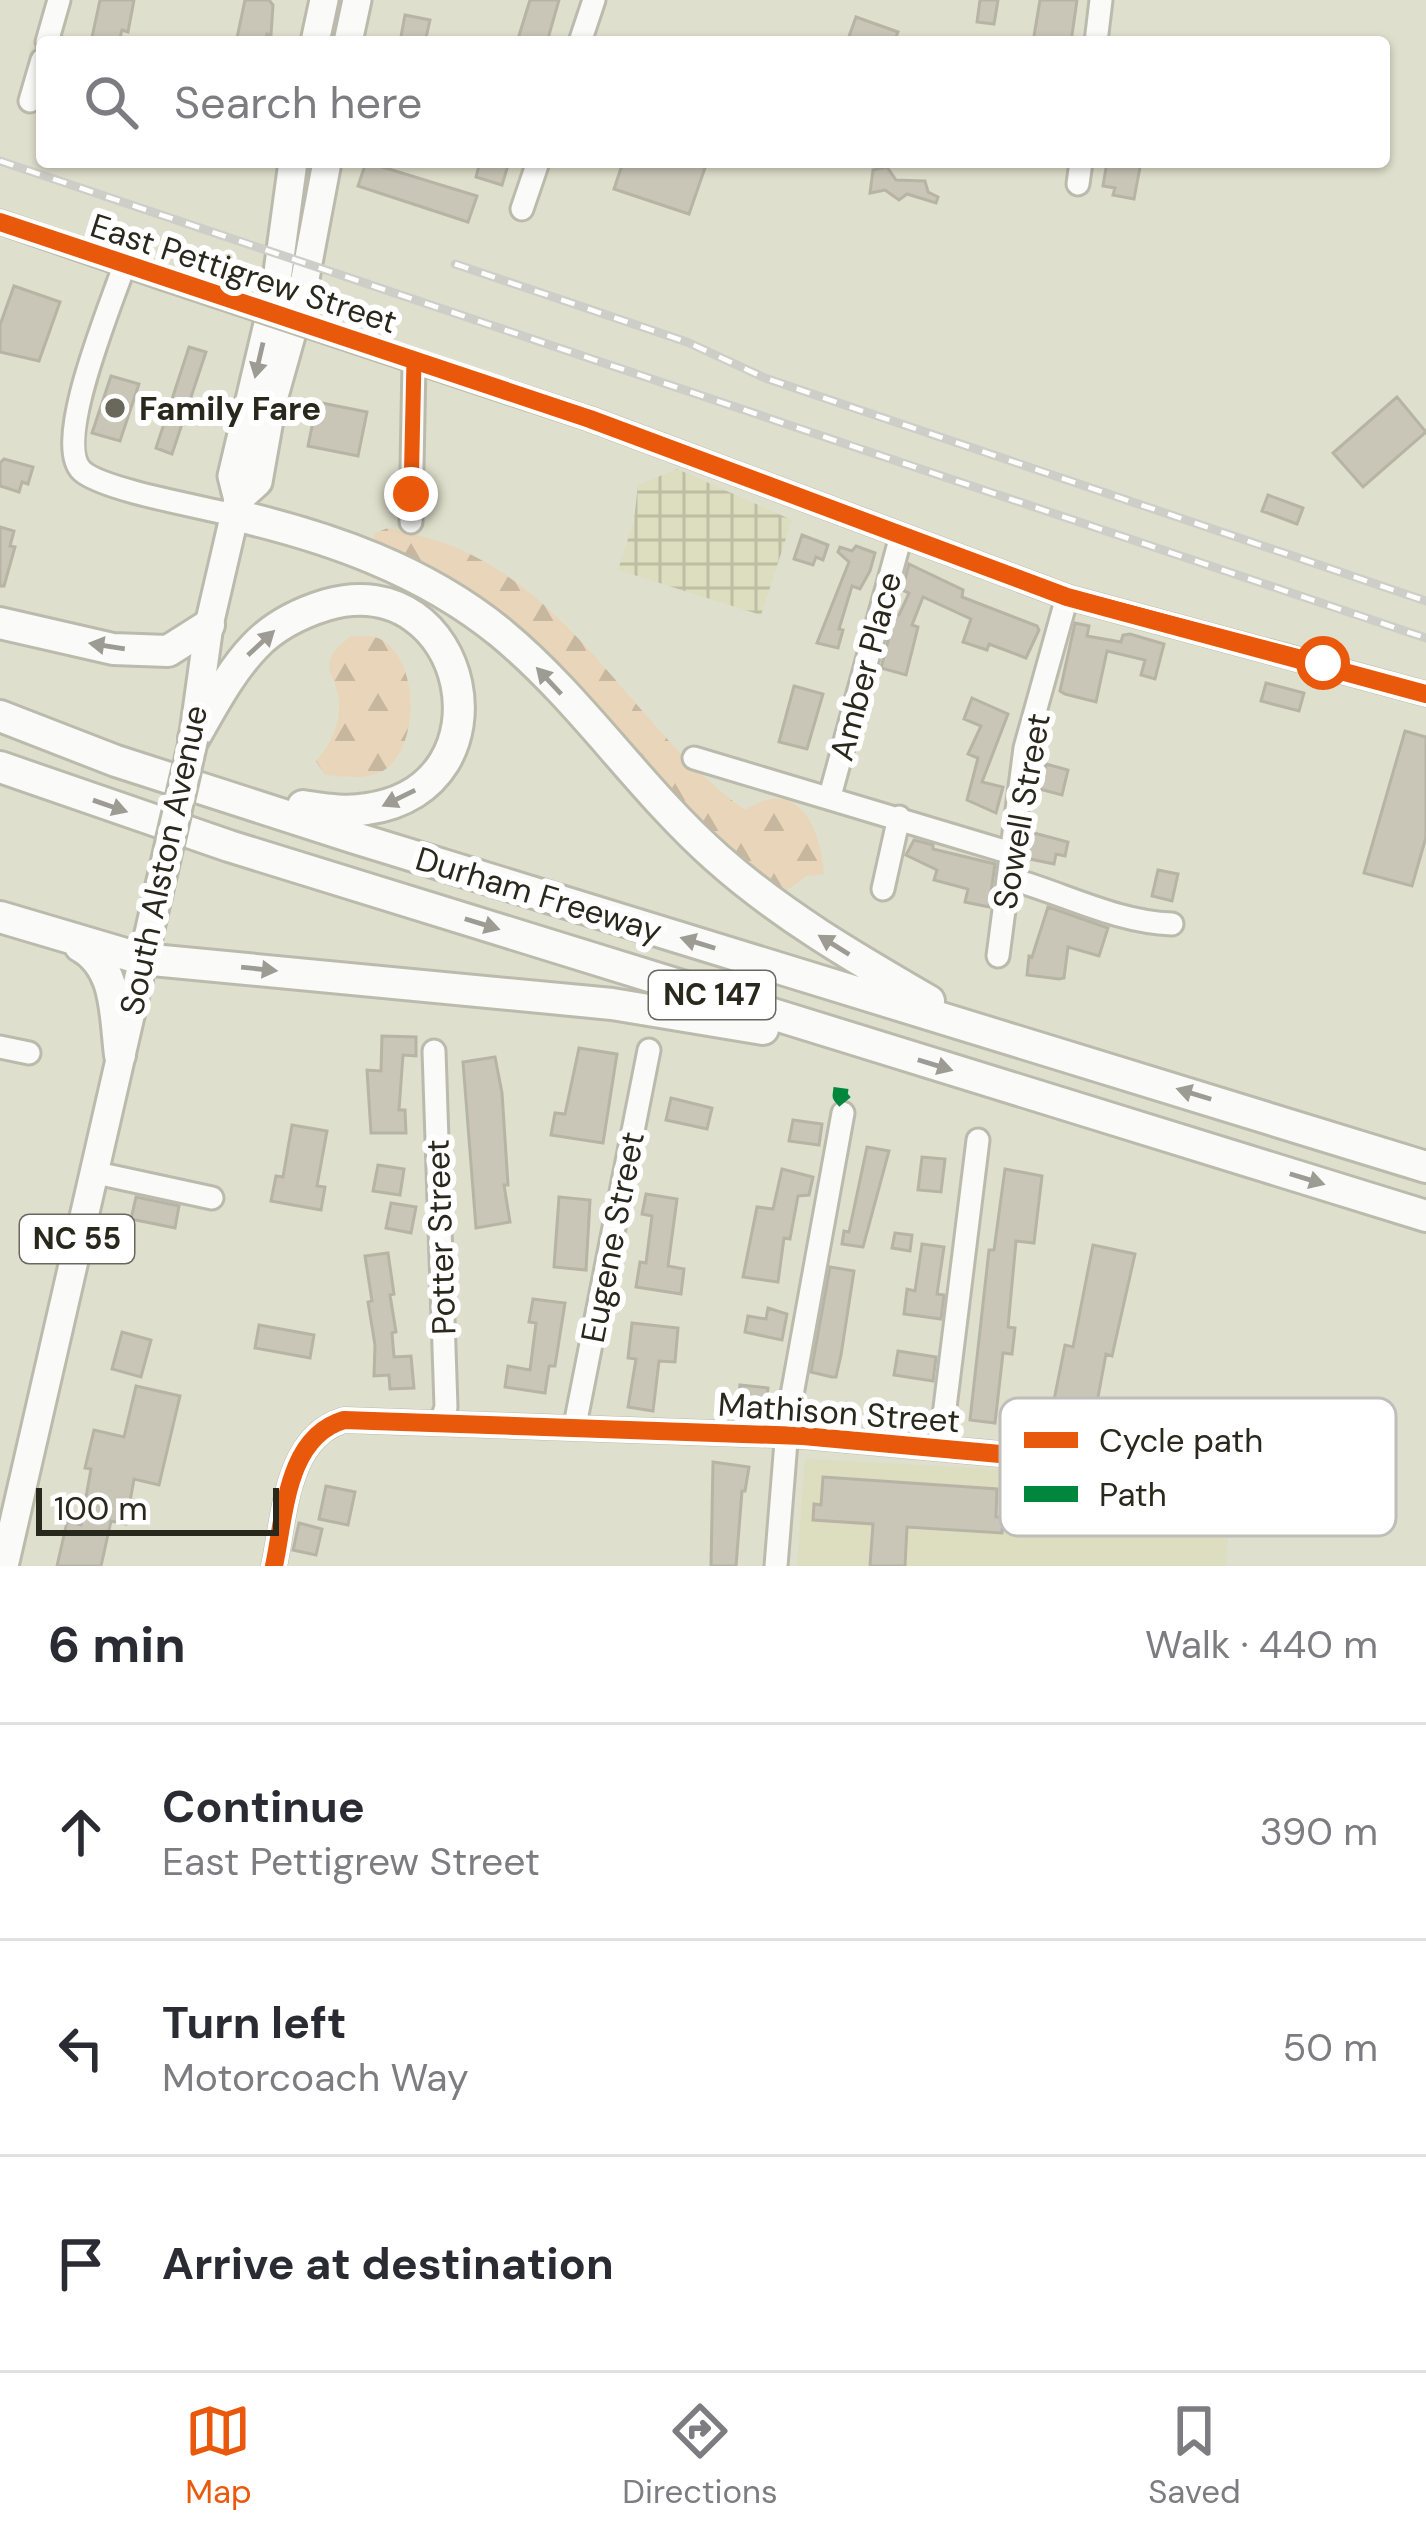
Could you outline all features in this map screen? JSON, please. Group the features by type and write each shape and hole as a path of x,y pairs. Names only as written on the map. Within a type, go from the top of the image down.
{"highway":[{"path":"236,508 415,577 478,615 523,654 683,827 746,883 825,940 971,1025"},
{"path":"194,738 253,648 293,618 316,608 354,601 394,608 425,626 452,661 460,696 456,736 440,769 411,794 392,803 345,812 229,797"},
{"path":"0,623 113,649 168,651 209,625"},
{"name":"Durham Freeway","path":"0,716 116,761 229,797 1426,1167"},
{"name":"Durham Freeway","path":"0,767 251,853 1426,1216"},
{"path":"0,917 142,959 612,1004 681,1013 822,1043 882,1048"},
{"path":"70,940 95,955 106,971 120,1055"}],"main road":[{"path":"316,36 324,0"},
{"path":"349,36 357,0"},
{"name":"NC 55","path":"236,508 232,476 274,294 291,168"},
{"name":"South Alston Avenue","path":"4,1566 194,738 209,625 236,508 258,482 326,168"}],"street":[{"path":"49,36 59,0"},
{"path":"582,36 594,0"},
{"path":"1097,36 1101,0"},
{"path":"30,101 36,80"},
{"path":"522,209 536,168"},
{"name":"East Pettigrew Street","path":"0,222 590,419 1067,596 1426,694"},
{"path":"124,266 75,415 72,455 81,470 110,484 236,508"},
{"path":"411,522 414,361"},
{"name":"Amber Place","path":"830,796 901,536"},
{"name":"Sowell Street","path":"998,956 1025,748 1067,596"},
{"path":"694,758 1011,853"},
{"path":"883,890 898,817"},
{"path":"1008,878 1126,919 1172,925"},
{"path":"0,1046 29,1053"},
{"name":"Eugene Street","path":"575,1425 649,1050"},
{"name":"Potter Street","path":"434,1051 446,1407 441,1422"},
{"path":"776,1566 786,1436 843,1113"},
{"path":"940,1448 978,1140"},
{"path":"92,1172 212,1198"},
{"name":"Mathison Street","path":"274,1566 295,1470 314,1435 344,1420 575,1425 1000,1454"}],"shaded area":[{"path":"677,469 792,520 761,615 618,570 634,520 638,485"},
{"path":"805,1459 1000,1470 1000,1536 1228,1536 1226,1566 797,1566"}],"green space":[{"path":"388,528 458,548 509,577 580,640 675,747 745,810 780,799 804,812 818,840 824,874 807,876 784,892 724,848 570,680 373,544 375,533"},
{"path":"351,636 377,638 393,649 408,684 409,726 394,761 381,772 361,777 325,775 316,761 333,736 339,707 330,662"}],"building":[{"path":"100,0 134,0 128,32 92,36"},
{"path":"245,0 269,0 273,5 271,35 237,36"},
{"path":"530,0 559,0 549,36 519,36"},
{"path":"980,0 998,0 994,24 977,22"},
{"path":"1040,0 1077,0 1072,36 1034,36"},
{"path":"405,15 430,20 426,36 401,36"},
{"path":"856,17 898,32 896,36 849,36"},
{"path":"364,168 386,168 477,196 468,222 358,186"},
{"path":"478,168 507,168 502,185 476,177"},
{"path":"621,168 705,168 689,214 614,189"},
{"path":"888,168 896,180 925,181 928,192 938,197 936,203 907,194 899,200 885,190 870,193 873,170"},
{"path":"1106,168 1140,168 1134,199 1113,195 1115,188 1103,186"},
{"path":"14,286 60,302 39,361 0,352 0,325"},
{"path":"189,347 206,352 172,454 156,448"},
{"name":"Family Fare","path":"111,376 139,384 120,441 92,433"},
{"path":"1397,397 1426,432 1363,487 1333,453"},
{"path":"317,402 367,412 358,456 308,446"},
{"path":"4,459 33,467 28,484 22,482 19,492 0,486"},
{"path":"1268,495 1303,508 1297,524 1262,511"},
{"path":"0,527 14,531 10,546 15,547 4,586 0,586"},
{"path":"802,535 828,545 823,560 816,557 813,565 794,559"},
{"path":"856,546 875,553 870,571 860,589 852,586 838,648 817,643 849,562 838,552 840,547 852,551"},
{"path":"909,564 963,590 962,597 1037,626 1026,658 989,644 987,650 963,642 971,619 923,597 912,625 918,627 906,675 881,668 895,614 899,615 909,593 902,590"},
{"path":"1075,623 1089,626 1087,636 1121,642 1123,635 1130,634 1164,644 1155,679 1141,675 1145,660 1107,651 1096,702 1060,691"},
{"path":"1266,683 1304,693 1299,711 1261,701"},
{"path":"794,686 823,694 807,749 779,742"},
{"path":"972,698 1008,714 982,782 1003,787 996,813 967,800 978,758 968,754 981,726 964,719"},
{"path":"1405,731 1426,737 1426,837 1412,886 1364,873"},
{"path":"1046,764 1068,770 1062,795 1039,789"},
{"path":"1034,833 1068,842 1065,856 1056,854 1054,864 1030,859 1026,855"},
{"path":"914,840 995,864 989,907 965,902 968,889 934,880 937,870 906,855"},
{"path":"1158,870 1178,874 1172,901 1152,896"},
{"path":"1048,907 1108,928 1099,956 1068,947 1064,978 1059,979 1027,975 1029,956"},
{"path":"382,1036 416,1037 416,1056 403,1055 399,1110 405,1110 406,1133 371,1133 367,1070 381,1071"},
{"path":"579,1048 617,1054 603,1143 551,1135 555,1113 565,1114"},
{"path":"495,1057 502,1093 508,1185 504,1185 510,1222 476,1228 463,1062"},
{"path":"671,1098 712,1108 707,1129 666,1120"},
{"path":"793,1120 822,1124 819,1145 789,1141"},
{"path":"292,1125 327,1131 317,1186 325,1187 321,1210 271,1201 276,1176 283,1177"},
{"path":"867,1147 889,1151 863,1247 842,1244 844,1231 849,1232"},
{"path":"922,1157 945,1159 941,1192 918,1190"},
{"path":"378,1165 404,1169 400,1195 373,1191"},
{"path":"782,1169 813,1177 809,1195 798,1196 790,1239 784,1238 778,1282 743,1277 757,1207 773,1209"},
{"path":"1005,1169 1042,1176 1034,1243 1016,1241 1008,1327 1015,1328 1012,1354 1003,1353 995,1423 970,1420 989,1250 994,1250"},
{"path":"646,1194 677,1199 668,1266 684,1269 681,1294 636,1287 640,1262 646,1263 652,1216 642,1214"},
{"path":"136,1197 179,1206 175,1228 131,1219"},
{"path":"559,1197 590,1200 586,1270 554,1267"},
{"path":"391,1203 416,1207 411,1233 386,1228"},
{"path":"895,1233 912,1235 910,1251 892,1248"},
{"path":"922,1244 944,1247 937,1294 944,1295 941,1319 904,1314 907,1289 915,1291"},
{"path":"1093,1245 1135,1254 1098,1398 1054,1398 1065,1345 1073,1347"},
{"path":"388,1253 394,1294 390,1295 396,1332 392,1333 394,1357 411,1356 414,1388 390,1389 389,1375 374,1376 368,1302 372,1301 365,1256"},
{"path":"830,1267 854,1271 836,1377 811,1372"},
{"path":"533,1299 565,1303 555,1366 549,1366 545,1393 505,1387 508,1366 530,1370 536,1323 529,1322"},
{"path":"768,1308 787,1314 782,1340 745,1332 748,1316 766,1319"},
{"path":"632,1323 678,1328 675,1362 659,1361 653,1411 628,1407 636,1359 628,1358"},
{"path":"259,1325 314,1335 310,1358 255,1348"},
{"path":"122,1332 151,1340 141,1377 112,1369"},
{"path":"898,1351 936,1357 933,1381 894,1375"},
{"path":"740,1385 768,1388 766,1408 737,1405"},
{"path":"136,1386 180,1396 159,1485 134,1479 126,1524 111,1521 101,1566 57,1566 67,1522 81,1525 91,1469 85,1468 94,1430 124,1437"},
{"path":"713,1462 749,1467 742,1491 736,1566 711,1566"},
{"path":"823,1477 997,1489 1000,1533 907,1527 905,1566 870,1566 873,1524 813,1520 814,1504 821,1505"},
{"path":"326,1486 355,1492 348,1525 319,1519"},
{"path":"299,1523 322,1529 316,1555 293,1550"}],"railway":[{"path":"0,161 1426,638"},
{"path":"455,264 687,342 765,378 1426,601"}],"marked path":[{"path":"841,1088 845,1102"}],"cycle path":[{"path":"0,222 590,419 1067,597 1426,694"},
{"path":"274,1566 299,1460 325,1429 344,1420 803,1436 1000,1454"}],"place":[{"name":"Family Fare","path":"115,408"}],"route":[{"path":"411,494 414,361 590,419 1067,596 1323,663"}]}
